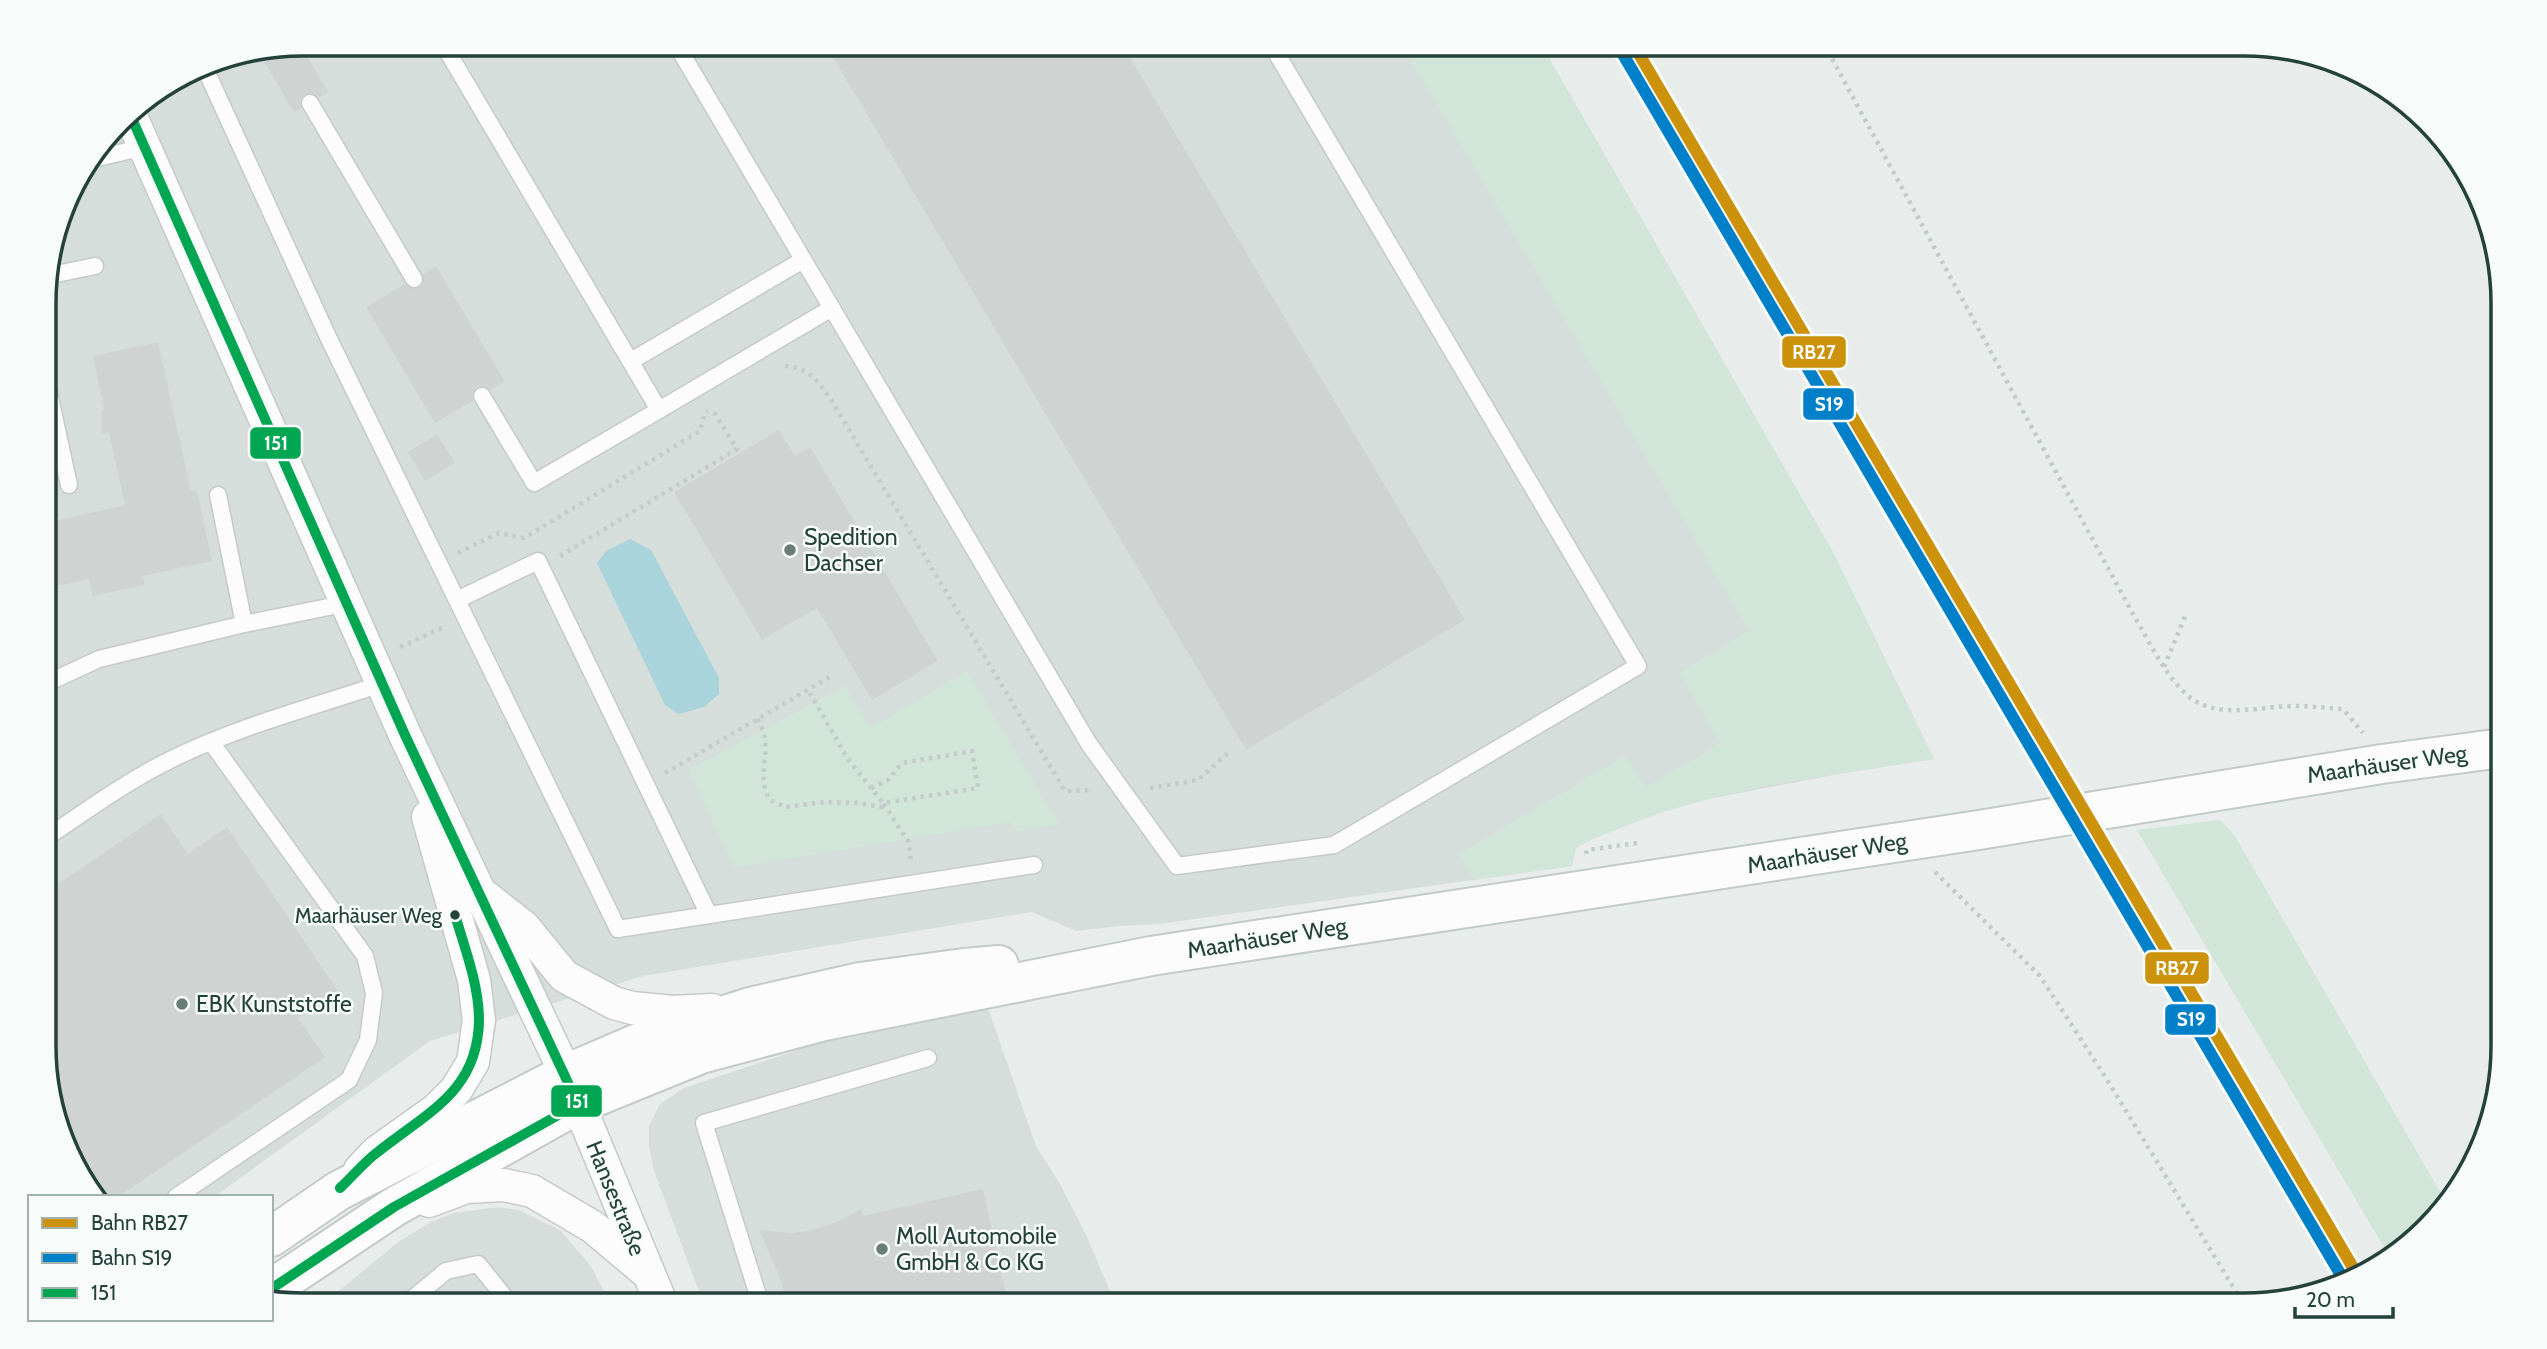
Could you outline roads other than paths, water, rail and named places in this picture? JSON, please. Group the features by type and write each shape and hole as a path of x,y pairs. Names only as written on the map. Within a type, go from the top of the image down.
{"main road":[{"name":"Maarhäuser Weg","path":"273,1236 338,1191 572,1089 824,1021 1151,956 1979,830 2382,764 2491,749"},
{"name":"Maarhäuser Weg","path":"273,1288 394,1208 518,1135 572,1089 638,1043 750,1007 860,982 964,968 1151,956"}],"street":[{"name":"Hansestraße","path":"134,123 405,735 572,1089 656,1293"},
{"name":"Hansestraße","path":"338,1191 377,1152 436,1110 456,1090 473,1062 480,1020 474,980 405,735"},
{"name":"Hansestraße","path":"480,893 524,927 564,976 614,1003 632,1008 673,1012 750,1007"},
{"name":"Hansestraße","path":"394,1208 439,1199 466,1187 504,1185 532,1191 593,1227 647,1273"}],"lane":[{"path":"450,56 659,410"},
{"path":"683,56 1089,744 1177,866 1334,845 1639,666 1278,56"},
{"path":"208,75 329,339 618,929 1034,865"},
{"path":"310,103 414,279"},
{"path":"105,156 145,147"},
{"path":"631,361 803,260"},
{"path":"58,274 95,266"},
{"path":"482,396 534,483 832,308"},
{"path":"57,431 69,485"},
{"path":"218,495 244,624"},
{"path":"457,600 538,561 709,915"},
{"path":"56,679 99,659 244,624 348,603"},
{"path":"56,831 132,780 211,742 384,683"},
{"path":"179,1195 349,1080 368,1040 374,993 365,956 211,742"},
{"path":"757,1293 704,1124 928,1058"},
{"path":"419,1293 446,1271 478,1264 501,1293"}],"water":[{"path":"630,539 651,550 719,678 719,694 704,707 679,714 665,705 597,563 606,551"}],"rail line":[{"name":"S19","path":"1624,56 2340,1273"},
{"name":"RB27","path":"1640,56 2353,1267"}],"place":[{"name":"Spedition Dachser","path":"790,550"},
{"name":"Maarhäuser Weg","path":"455,915"},
{"name":"EBK Kunststoffe","path":"182,1004"},
{"name":"Moll Automobile GmbH & Co KG","path":"882,1249"}]}
